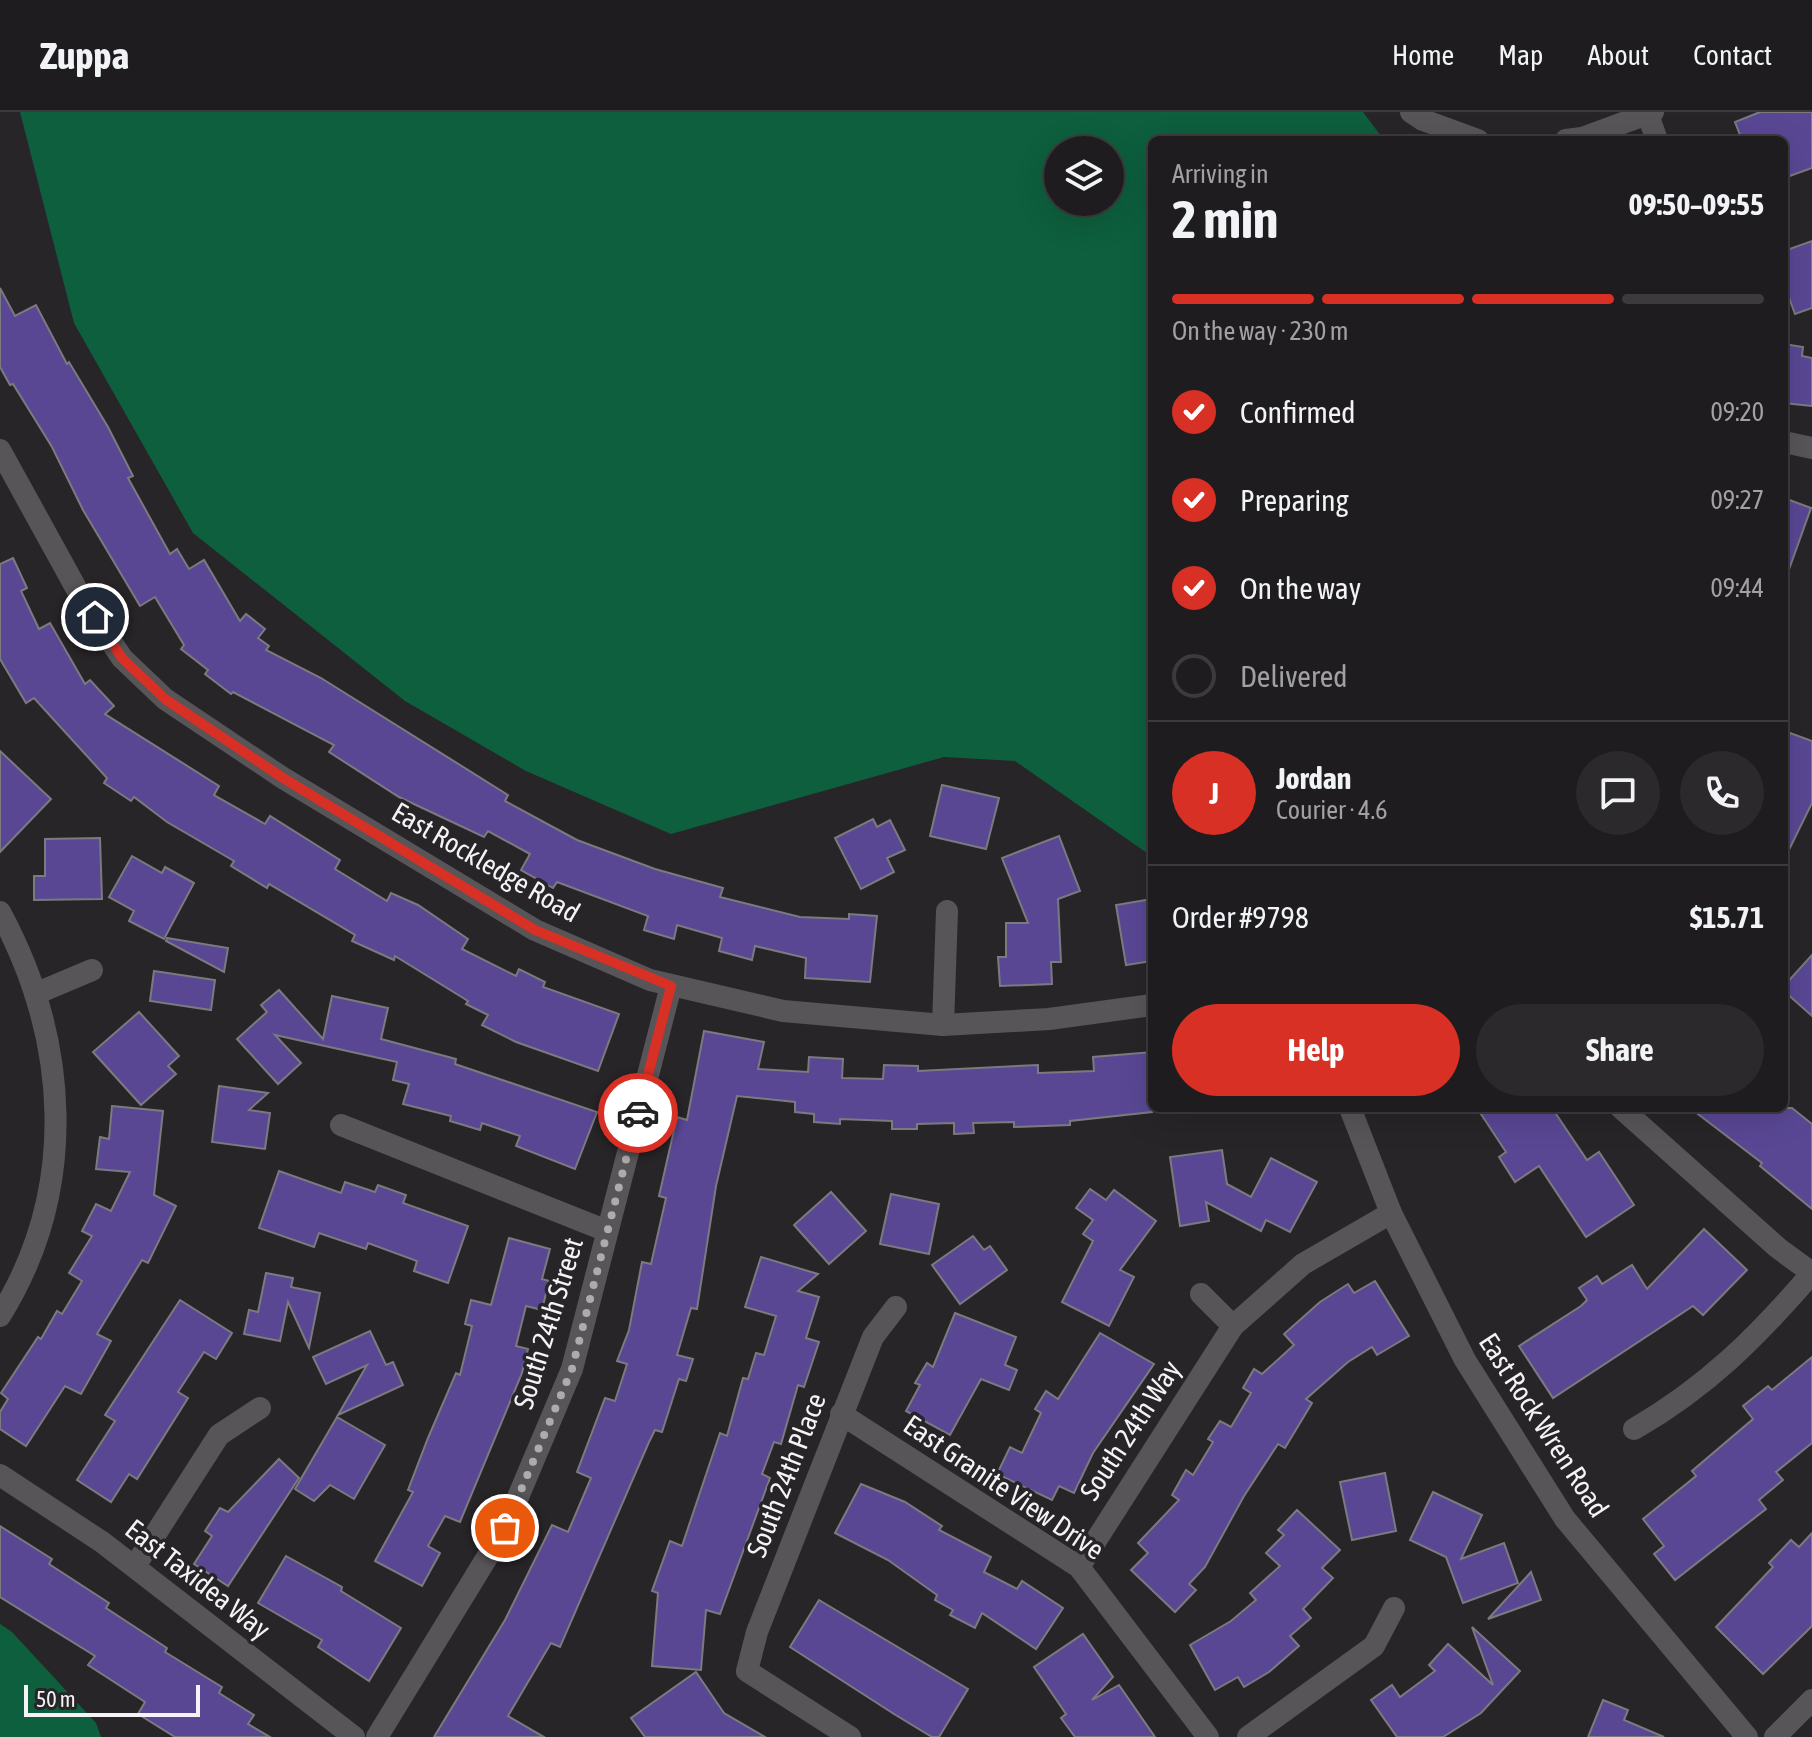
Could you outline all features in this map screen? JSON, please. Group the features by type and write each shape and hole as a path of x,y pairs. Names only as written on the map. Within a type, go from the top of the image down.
{"street":[{"path":"1411,112 1423,120 1467,136"},
{"path":"1588,136 1651,113 1656,136"},
{"path":"1788,443 1812,448"},
{"name":"East Rockledge Road","path":"0,450 81,597 122,658 165,699 283,778 535,930 671,986 783,1011 943,1025 1049,1019 1148,1006"},
{"path":"943,1025 947,911"},
{"path":"0,912 20,949 46,1026 56,1083 56,1132 47,1200 36,1245 17,1288 0,1316"},
{"path":"35,994 92,970"},
{"name":"South 24th Street","path":"377,1737 505,1528 572,1369 671,986"},
{"name":"East Rock Wren Road","path":"1352,1112 1391,1213 1465,1360 1565,1519 1747,1737"},
{"path":"1625,1112 1778,1248 1812,1273 1758,1336 1673,1407 1634,1429"},
{"path":"341,1125 607,1231"},
{"name":"South 24th Way","path":"1079,1567 1233,1326 1303,1264 1391,1213"},
{"path":"1201,1294 1233,1326"},
{"name":"South 24th Place","path":"850,1737 747,1671 757,1632 841,1414 873,1337 896,1307"},
{"path":"135,1566 219,1435 260,1408"},
{"name":"East Granite View Drive","path":"841,1414 1079,1567 1208,1737"},
{"name":"East Taxidea Way","path":"0,1475 135,1566 354,1737"},
{"path":"1248,1737 1374,1646 1394,1608"},
{"path":"1775,1737 1812,1700"}],"green space":[{"path":"20,112 1363,112 1381,136 1148,136 1148,853 1015,761 944,757 671,834 526,771 405,701 193,533 74,323"},
{"path":"0,1624 12,1632 96,1723 101,1737 0,1737"}],"building":[{"path":"1760,112 1812,112 1812,168 1788,177 1788,136 1740,136 1735,122"},
{"path":"1812,241 1812,308 1795,314 1788,295 1788,250"},
{"path":"0,288 15,316 36,305 67,364 69,362 108,427 133,476 128,478 170,554 177,549 189,569 204,560 240,621 246,614 265,629 258,638 269,646 266,650 321,678 508,795 505,801 577,840 655,869 723,888 720,897 800,917 849,919 849,914 877,916 870,982 805,978 806,958 755,946 752,960 719,951 722,938 677,925 674,939 644,930 648,916 557,882 553,888 521,870 530,854 488,831 484,837 399,797 329,752 334,745 233,692 231,694 205,674 208,670 181,649 184,645 155,597 140,606 83,510 52,447 0,367"},
{"path":"1788,345 1803,347 1802,356 1812,358 1812,406 1788,403"},
{"path":"1788,499 1811,508 1788,572"},
{"path":"13,558 27,588 21,591 39,629 50,623 85,684 90,680 114,706 105,714 219,786 214,795 265,824 270,816 340,860 335,869 387,901 391,893 418,905 468,939 462,949 516,976 519,969 545,982 543,987 619,1014 598,1071 516,1042 482,1025 488,1015 466,1004 468,1001 395,956 394,960 352,941 355,935 269,884 267,888 231,866 234,861 167,822 134,797 131,801 104,783 107,778 34,698 26,703 0,659 0,564"},
{"path":"1790,733 1812,741 1812,803 1788,852"},
{"path":"0,751 51,799 0,852"},
{"path":"942,785 999,798 986,849 930,836"},
{"path":"873,819 877,827 890,820 905,850 887,858 894,872 861,889 835,838"},
{"path":"1059,836 1080,891 1058,899 1061,962 1051,962 1052,984 1000,986 998,957 1006,957 1006,923 1028,923 1002,858"},
{"path":"100,838 102,899 34,900 34,876 45,876 45,839"},
{"path":"132,856 162,873 165,867 194,883 164,939 129,921 134,911 109,897"},
{"path":"1148,900 1148,962 1126,965 1116,905"},
{"path":"167,938 228,948 224,972 166,941"},
{"path":"1812,955 1812,1016 1788,995 1788,982"},
{"path":"154,971 215,980 211,1010 150,1001"},
{"path":"279,990 323,1039 332,996 388,1008 381,1039 456,1059 455,1064 597,1112 575,1169 516,1146 520,1136 482,1123 480,1130 450,1121 451,1116 403,1104 409,1084 393,1080 397,1062 275,1035 301,1063 278,1084 237,1039 267,1012 261,1005"},
{"path":"139,1012 179,1056 168,1066 176,1074 141,1105 93,1052"},
{"path":"704,1031 764,1042 758,1069 808,1072 809,1057 843,1059 842,1078 883,1079 884,1065 918,1066 918,1071 1038,1065 1038,1073 1094,1071 1093,1057 1148,1052 1148,1112 1152,1112 1070,1121 1070,1125 1014,1127 1014,1122 973,1123 974,1133 954,1134 954,1123 917,1124 917,1129 892,1129 892,1121 840,1119 840,1124 814,1122 814,1114 795,1112 795,1102 737,1096 716,1186 697,1309 691,1308 677,1355 693,1359 686,1381 679,1379 662,1432 655,1430 649,1442 560,1647 551,1643 508,1716 544,1737 434,1737 505,1620 552,1525 568,1532 591,1478 577,1472 605,1398 615,1401 627,1364 617,1361 629,1330 642,1262 651,1264 666,1198 659,1196 677,1117 687,1120"},
{"path":"219,1086 268,1093 249,1110 270,1113 265,1149 212,1142"},
{"path":"112,1106 163,1111 154,1195 176,1206 148,1263 142,1260 97,1334 111,1341 81,1394 65,1386 26,1446 0,1429 0,1412 8,1399 1,1393 38,1337 41,1339 57,1311 62,1314 82,1281 69,1273 92,1236 82,1231 96,1204 111,1211 130,1172 96,1169 100,1137 109,1139"},
{"path":"1788,1108 1792,1108 1812,1124 1812,1209 1760,1166 1762,1163 1695,1112 1788,1112"},
{"path":"1480,1112 1555,1112 1587,1160 1599,1152 1634,1205 1586,1237 1539,1166 1515,1182 1499,1157 1506,1152"},
{"path":"1222,1150 1227,1184 1251,1197 1271,1158 1317,1182 1290,1232 1266,1220 1261,1231 1206,1202 1209,1221 1180,1226 1170,1157"},
{"path":"279,1171 341,1193 345,1182 375,1192 378,1185 406,1195 403,1203 468,1226 448,1283 414,1271 417,1261 368,1243 366,1249 319,1233 314,1247 259,1228"},
{"path":"1090,1189 1106,1200 1114,1190 1156,1221 1120,1270 1134,1277 1109,1326 1062,1302 1093,1241 1083,1234 1093,1220 1076,1208"},
{"path":"831,1192 866,1231 829,1264 794,1225"},
{"path":"891,1194 939,1204 929,1254 880,1244"},
{"path":"1704,1229 1747,1270 1703,1315 1693,1306 1553,1398 1519,1346 1581,1306 1587,1300 1579,1288 1597,1276 1602,1284 1632,1265 1647,1289"},
{"path":"973,1236 984,1250 990,1246 1007,1270 960,1304 932,1265"},
{"path":"509,1238 550,1249 542,1279 549,1281 542,1310 526,1306 516,1346 528,1349 522,1373 460,1522 445,1516 428,1546 440,1553 422,1586 375,1561 413,1492 408,1490 428,1438 456,1373 460,1375 472,1326 465,1324 471,1300 491,1305"},
{"path":"761,1257 818,1274 798,1291 819,1297 806,1338 819,1342 804,1387 798,1385 781,1444 774,1442 762,1474 770,1478 720,1614 706,1610 701,1670 652,1666 658,1593 652,1591 670,1541 682,1546 720,1433 727,1436 743,1378 748,1379 756,1353 764,1355 776,1316 745,1307"},
{"path":"266,1273 293,1278 291,1287 320,1293 309,1348 288,1302 280,1341 244,1334 249,1310 258,1312"},
{"path":"1375,1281 1409,1336 1377,1355 1372,1347 1348,1362 1306,1399 1312,1403 1285,1448 1278,1444 1244,1496 1205,1567 1189,1584 1196,1590 1175,1612 1131,1570 1148,1553 1138,1543 1179,1500 1172,1495 1186,1470 1193,1475 1213,1442 1208,1439 1220,1421 1231,1427 1251,1393 1243,1388 1254,1369 1262,1374 1294,1345 1284,1334 1320,1302 1348,1284 1354,1293"},
{"path":"180,1300 232,1333 216,1359 204,1352 178,1392 188,1398 137,1479 129,1474 111,1502 77,1480 115,1421 105,1415"},
{"path":"955,1313 1016,1337 1005,1365 1017,1370 1009,1390 981,1379 950,1435 906,1411 920,1385 915,1383 927,1363 933,1367"},
{"path":"370,1331 386,1365 393,1362 403,1385 338,1415 367,1365 326,1384 313,1357"},
{"path":"1100,1333 1154,1364 1093,1453 1074,1493 1059,1486 1052,1500 997,1474 1010,1447 1022,1453 1041,1413 1035,1409 1046,1391 1058,1399"},
{"path":"1812,1357 1812,1443 1776,1472 1783,1480 1759,1500 1766,1509 1675,1580 1654,1554 1664,1546 1643,1519 1696,1476 1692,1471 1753,1419 1743,1406 1768,1386 1772,1390"},
{"path":"337,1417 385,1445 354,1499 330,1485 314,1501 295,1489"},
{"path":"279,1459 299,1478 228,1586 194,1564 212,1536 205,1531 220,1508 228,1512"},
{"path":"1385,1473 1396,1531 1352,1540 1340,1482"},
{"path":"861,1484 905,1502 942,1526 939,1530 991,1557 984,1572 1017,1589 1022,1581 1063,1608 1036,1649 982,1613 975,1628 950,1615 953,1610 935,1600 937,1595 888,1560 835,1533"},
{"path":"1433,1492 1482,1515 1461,1559 1504,1543 1518,1583 1463,1603 1446,1557 1410,1540"},
{"path":"1297,1510 1340,1550 1322,1568 1333,1578 1303,1609 1311,1618 1290,1636 1299,1646 1269,1672 1244,1687 1238,1677 1215,1690 1190,1645 1231,1621 1256,1600 1250,1593 1280,1566 1266,1553 1284,1535 1278,1530"},
{"path":"0,1526 52,1559 49,1564 109,1603 106,1608 167,1648 165,1652 222,1687 219,1693 254,1715 248,1724 270,1737 175,1737 138,1714 145,1702 88,1665 95,1656 0,1597"},
{"path":"1812,1533 1812,1626 1763,1674 1716,1627 1773,1567 1769,1563 1791,1540 1799,1547"},
{"path":"286,1556 342,1587 341,1591 401,1628 369,1681 318,1647 322,1640 258,1603"},
{"path":"1531,1572 1541,1600 1488,1619"},
{"path":"819,1600 968,1689 939,1737 932,1737 790,1647"},
{"path":"1472,1627 1520,1671 1481,1713 1443,1737 1397,1737 1371,1700 1392,1685 1400,1697 1435,1671 1429,1665 1448,1644 1493,1685"},
{"path":"1083,1634 1113,1677 1092,1700 1119,1685 1155,1737 1075,1737 1061,1718 1066,1714 1034,1667"},
{"path":"696,1672 724,1713 765,1737 645,1737 631,1718"},
{"path":"1603,1700 1628,1710 1624,1720 1664,1737 1588,1737"}],"way so far":[{"path":"505,1528 572,1369 638,1113"}],"route":[{"path":"95,617 122,658 165,699 283,778 535,930 650,980 671,986 638,1113"}]}
